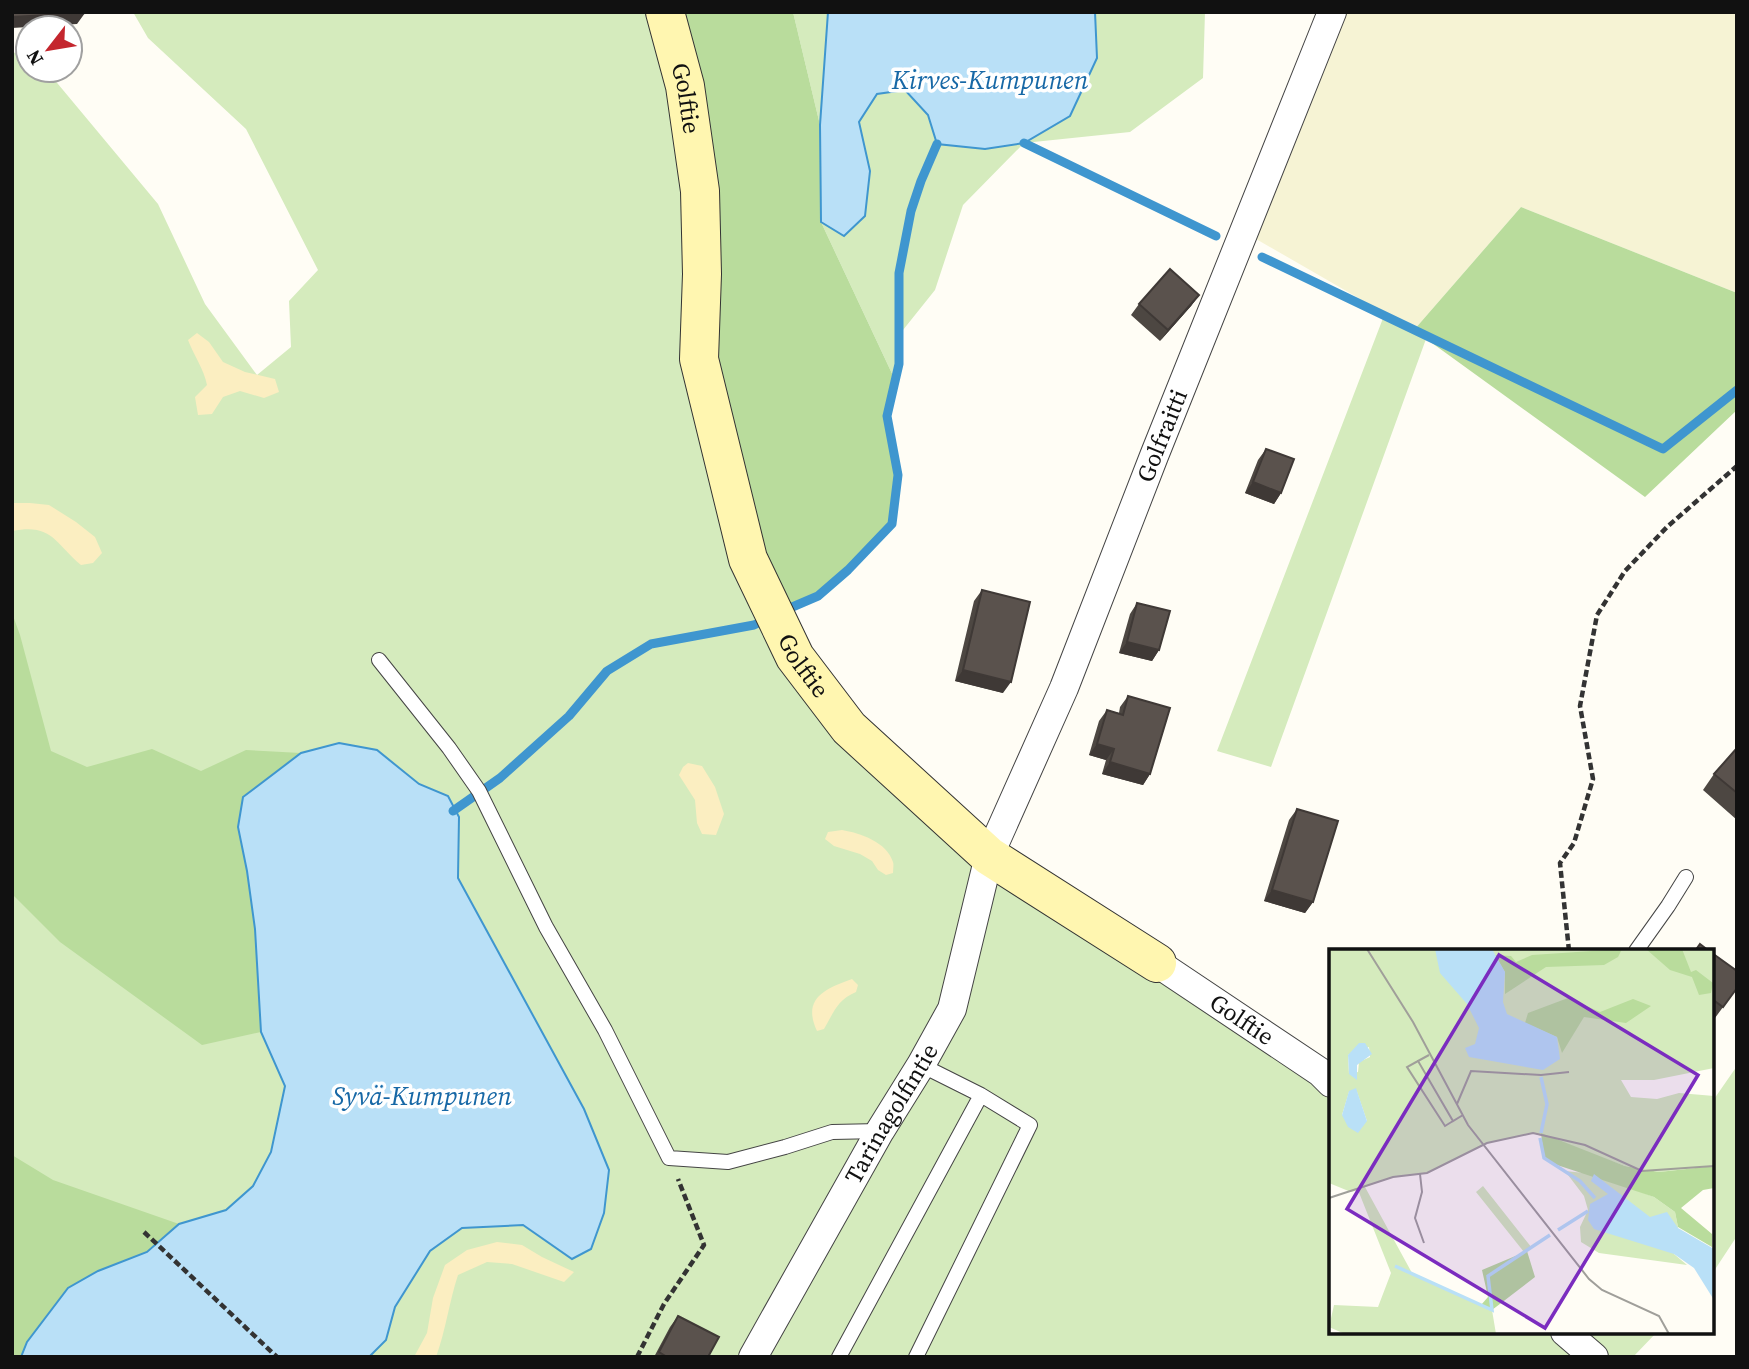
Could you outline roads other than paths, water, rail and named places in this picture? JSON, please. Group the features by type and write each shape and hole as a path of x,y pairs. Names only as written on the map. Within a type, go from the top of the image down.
{"street":[{"name":"Golftie","path":"665,12 685,86 700,191 702,274 699,359 748,559 794,657 849,728 989,856 1157,963 1329,1081"},
{"name":"Golfraitti","path":"989,856 1064,688 1332,12"},
{"name":"Tarinagolfintie","path":"753,1357 952,1009 989,856"},
{"path":"1567,1334 1594,1357"}],"lane":[{"path":"379,660 449,748 479,791 546,927 606,1030 669,1158 729,1162 832,1132 880,1131"},
{"path":"1637,949 1686,877"},
{"path":"916,1357 1030,1125 921,1065"},
{"path":"839,1357 981,1096"}],"water":[{"name":"Kirves-Kumpunen","path":"828,12 1095,12 1097,58 1070,116 1024,143 985,149 937,144 928,115 905,90 877,94 859,122 870,171 865,216 844,236 821,222 820,125"},
{"name":"Syvä-Kumpunen","path":"339,743 377,750 419,784 448,796 459,817 458,878 584,1109 609,1170 604,1213 591,1249 572,1259 523,1225 462,1228 430,1251 395,1307 386,1340 369,1357 21,1357 27,1342 68,1288 98,1271 147,1252 179,1224 226,1210 253,1186 271,1152 285,1086 261,1032 255,929 238,827 243,797 301,753"}],"waterway":[{"path":"1024,143 1216,236"},
{"path":"783,611 818,596 848,570 892,524 898,475 887,416 899,364 899,273 911,211 937,144"},
{"path":"1262,257 1663,449 1737,390"},
{"path":"453,811 500,778 569,716 607,671 651,644 754,625 767,619"}]}
